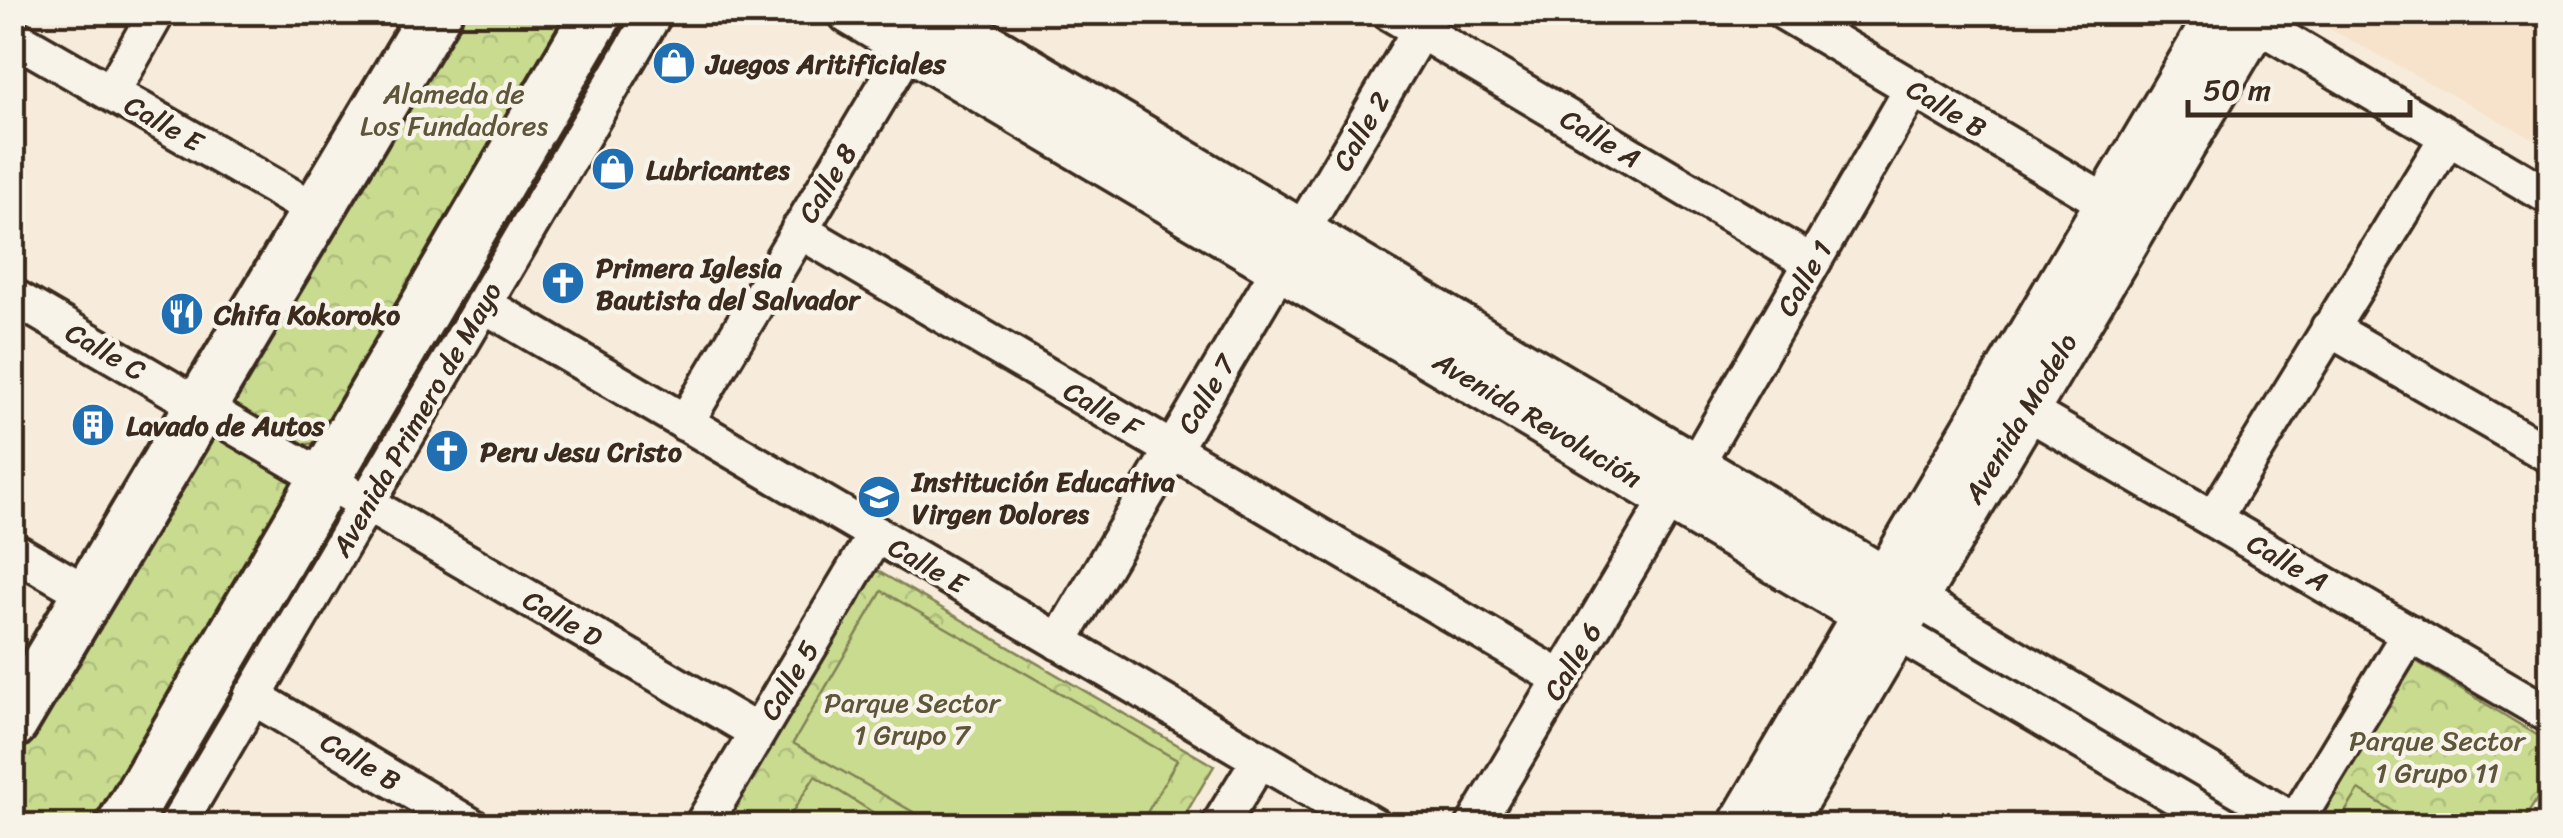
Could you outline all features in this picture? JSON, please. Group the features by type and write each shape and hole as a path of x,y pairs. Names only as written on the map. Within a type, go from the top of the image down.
{"main road":[{"path":"12,724 436,12"},
{"name":"Avenida Primero de Mayo","path":"122,826 598,12"}],"street":[{"path":"111,92 157,12"},
{"name":"Avenida Primero de Mayo","path":"177,826 655,12"},
{"name":"Avenida Revolución","path":"851,12 920,30 1890,605 2294,824"},
{"name":"Calle B","path":"1784,12 2108,204"},
{"path":"2244,15 2550,197"},
{"name":"Avenida Modelo","path":"1775,824 2108,204 2244,15"},
{"name":"Avenida Modelo","path":"1890,605 2025,410 2244,15"},
{"name":"Calle A","path":"1413,18 1812,263"},
{"name":"Calle 2","path":"1291,250 1413,18"},
{"name":"Calle 8","path":"685,422 920,30"},
{"name":"Calle E","path":"12,36 316,211"},
{"name":"Calle 1","path":"1682,482 1913,88"},
{"path":"2213,519 2448,136"},
{"name":"Calle F","path":"799,230 1562,678"},
{"name":"Calle 7","path":"1059,642 1291,250"},
{"name":"Calle C","path":"12,296 325,479"},
{"name":"Calle E","path":"483,304 1374,826"},
{"path":"2329,328 2550,455"},
{"name":"Calle A","path":"2025,410 2550,714"},
{"name":"Calle D","path":"325,479 757,732"},
{"name":"Calle 6","path":"1474,826 1682,482"},
{"name":"Calle 5","path":"702,826 876,534"},
{"path":"12,550 88,594"},
{"name":"Avenida Revolución","path":"1890,605 2226,826"},
{"path":"2294,824 2410,633"},
{"name":"Calle B","path":"252,696 454,821"},
{"path":"1219,826 1260,759"}],"shaded area":[{"path":"2300,13 2550,13 2550,148"}],"green space":[{"name":"Alameda de Los Fundadores","path":"447,13 575,13 325,432 317,442 307,444 281,439 255,424 228,397"},
{"path":"204,433 248,449 280,468 289,480 289,499 98,825 13,826 13,753 192,441"},
{"name":"Parque Sector 1 Grupo 7","path":"876,570 1214,766 1179,825 720,826"},
{"name":"Parque Sector 1 Grupo 7","path":"882,591 1177,760 1140,825 936,825 793,743"},
{"name":"Parque Sector 1 Grupo 11","path":"2414,660 2550,743 2550,778 2521,825 2312,826"},
{"path":"815,776 893,825 784,825"},
{"path":"2359,790 2415,825 2337,825"}],"place":[{"name":"Juegos Aritificiales","path":"674,63"},
{"name":"Lubricantes","path":"613,169"},
{"name":"Primera Iglesia Bautista del Salvador","path":"563,283"},
{"name":"Chifa Kokoroko","path":"182,314"},
{"name":"Lavado de Autos","path":"93,425"},
{"name":"Peru Jesu Cristo","path":"447,451"},
{"name":"Institución Educativa Virgen Dolores","path":"879,497"}]}
